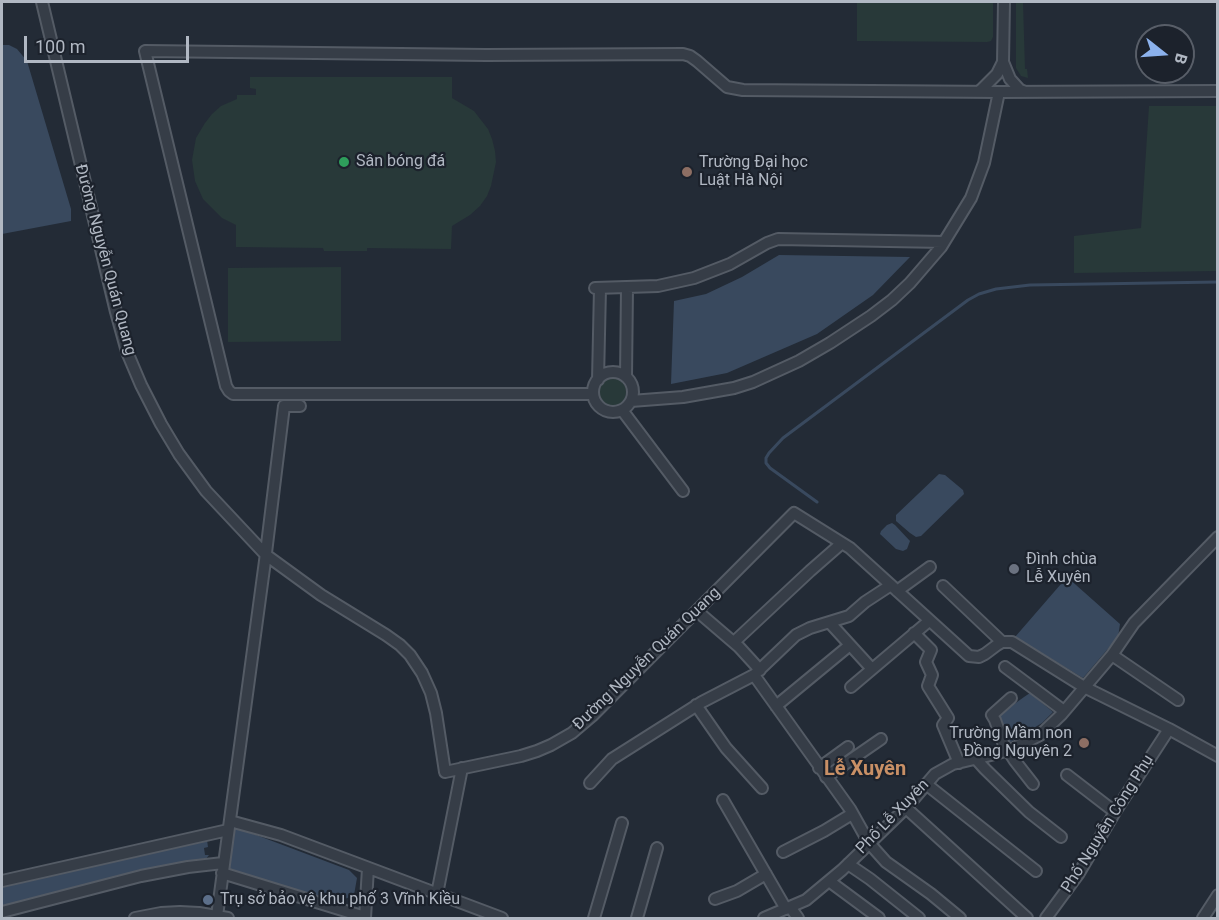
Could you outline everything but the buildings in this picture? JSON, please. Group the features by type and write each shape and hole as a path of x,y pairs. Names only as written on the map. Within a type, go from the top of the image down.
{"street":[{"name":"Đường Nguyễn Quán Quang","path":"42,2 105,270 127,352 161,424 206,491 266,555 324,597 386,634 410,655 421,671 431,693 445,772 521,756 537,751 572,733 592,716 794,513 850,548 969,656 979,657 1002,642"},
{"path":"1004,2 1003,62 1010,79 1025,92"},
{"path":"593,393 233,394 229,391 220,363 144,51 486,55 683,54 697,61 727,87 740,90 1218,91"},
{"path":"979,92 997,74 1003,62"},
{"path":"631,401 683,397 734,388 753,382 799,361 848,333 892,300 926,267 971,198 984,162 999,92"},
{"path":"598,380 598,288 658,286 694,278 730,264 778,239 944,242"},
{"path":"626,377 627,288"},
{"path":"610,372 620,373 632,386 631,401 622,410 612,412 604,410 596,402 593,393 598,380 610,372"},
{"path":"135,918 161,914 222,917 223,868 284,406 300,406"},
{"path":"622,410 683,491"},
{"name":"Phố Lễ Xuyên","path":"764,918 806,900 829,881 906,808 935,774 953,764 1007,750 1040,735 1112,655 1134,623 1218,537"},
{"path":"734,642 842,543"},
{"path":"590,783 612,759 696,705 757,672 796,635 810,628 849,616 865,602 930,567"},
{"path":"943,586 1002,642 1012,642 1084,687 1218,756"},
{"path":"697,611 734,642 757,672 776,706 852,814 869,843 886,862 932,894 960,918"},
{"path":"851,687 929,621"},
{"path":"830,623 872,669"},
{"path":"914,633 931,650 926,662 932,675 928,686 948,718 943,725 959,763"},
{"path":"776,706 850,645"},
{"path":"1112,655 1179,700"},
{"path":"1005,667 1064,711"},
{"path":"1011,698 992,714 1007,750 1033,784"},
{"path":"696,705 726,748 762,788"},
{"name":"Phố Nguyễn Công Phụ","path":"1046,918 1080,873 1115,812 1169,729"},
{"path":"826,777 881,739"},
{"path":"819,768 848,747"},
{"path":"976,759 1029,812 1060,837"},
{"path":"437,894 462,768"},
{"path":"1067,775 1115,812"},
{"path":"926,784 1036,871"},
{"path":"723,800 766,874 788,908 798,918"},
{"path":"906,808 1027,918"},
{"path":"783,852 852,814"},
{"path":"594,918 622,823"},
{"path":"2,881 229,825 281,835 502,918"},
{"path":"637,918 657,848"},
{"path":"848,864 919,918"},
{"path":"2,912 141,876 188,867 223,868 365,918 368,868"},
{"path":"715,899 737,891 766,874"},
{"path":"829,881 879,918"},
{"path":"1203,918 1218,895"}],"shaded area":[{"path":"857,2 993,2 993,37 987,42 857,41"},
{"path":"1016,2 1023,2 1025,69 1027,69 1028,78 1021,76 1016,68"},
{"path":"250,77 452,77 452,98 474,111 488,129 492,139 496,162 487,196 470,215 452,226 451,249 367,248 367,251 324,251 323,248 236,247 236,225 222,218 203,199 195,181 192,160 196,138 212,114 221,106 237,99 237,95 256,95 256,89 250,88"},
{"path":"1149,106 1217,106 1217,271 1074,273 1074,236 1141,228"},
{"path":"341,267 341,341 228,342 228,268"},
{"path":"612,378 622,382 626,392 622,402 612,406 602,402 598,392 602,382"}],"water":[{"path":"2,45 9,45 17,49 27,61 71,209 71,221 2,234"},
{"path":"779,255 910,257 873,295 817,334 727,373 671,384 674,301 706,294 742,277"},
{"path":"939,474 945,475 963,490 964,494 921,536 916,537 896,521 896,515"},
{"path":"892,523 910,541 907,549 903,551 896,549 880,534 887,525"},
{"path":"1067,577 1120,624 1118,637 1083,678 1015,637"},
{"path":"1030,693 1053,712 1042,723 1007,744 999,715"},
{"path":"235,827 349,870 357,878 354,895 330,902 232,873 228,869"},
{"path":"207,840 208,847 204,848 205,855 209,855 205,860 70,889 2,907 2,886"}],"waterway":[{"path":"817,502 770,468 766,463 769,453 783,438 968,300 996,289 1030,285 1218,282"}],"place":[{"name":"Sân bóng đá","path":"344,162"},
{"name":"Trường Đại học Luật Hà Nội","path":"687,172"},
{"name":"Đình chùa Lễ Xuyên","path":"1014,569"},
{"name":"Trường Mầm non Đồng Nguyên 2","path":"1084,743"},
{"name":"Trụ sở bảo vệ khu phố 3 Vĩnh Kiều","path":"208,900"}],"district":[{"name":"Lễ Xuyên","path":"865,770"}]}
